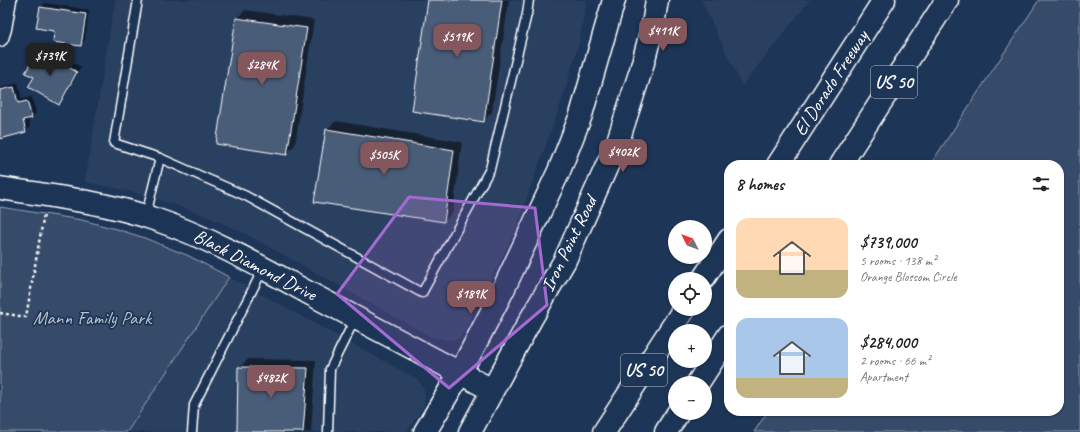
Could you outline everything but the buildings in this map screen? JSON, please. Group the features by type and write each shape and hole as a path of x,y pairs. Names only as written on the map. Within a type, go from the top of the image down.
{"main road":[{"name":"Iron Point Road","path":"425,432 460,373 503,290 559,171 581,115 614,0"},
{"path":"651,0 653,25"},
{"name":"Iron Point Road","path":"470,432 565,260 618,141 641,70 653,25 657,0"},
{"name":"El Dorado Freeway","path":"781,160 884,0"},
{"name":"US 50","path":"843,160 948,0"},
{"name":"Black Diamond Drive","path":"0,188 87,201 146,216 186,230 233,252 492,390"},
{"path":"708,272 724,248"},
{"name":"US 50","path":"604,432 679,316"},
{"path":"703,376 724,343"},
{"path":"666,432 674,420"}],"street":[{"path":"0,38 4,29 8,0"}],"lane":[{"path":"138,0 114,143 160,158 246,196 422,292 490,169 529,0"},
{"path":"146,216 160,158"},
{"path":"192,432 194,405 263,268"},
{"path":"328,432 330,369 355,317"}],"path":[{"path":"0,313 26,317 43,224 46,195"}],"highlighted area":[{"path":"409,197 535,208 547,305 449,388 337,294"}],"shaded area":[{"path":"115,0 587,0 578,47 560,106 515,231 464,332 457,339 447,340 432,337 240,231 176,205 128,191 85,182"},
{"path":"701,0 810,0 742,86"},
{"path":"229,277 417,379 423,387 425,396 424,405 407,432 127,432"}],"green space":[{"path":"1039,0 1080,0 1080,432 754,432 765,416 1064,416 1064,160 933,160"},
{"name":"Mann Family Park","path":"0,207 82,220 116,229 142,237 189,256 229,277 127,432 0,432"}]}
